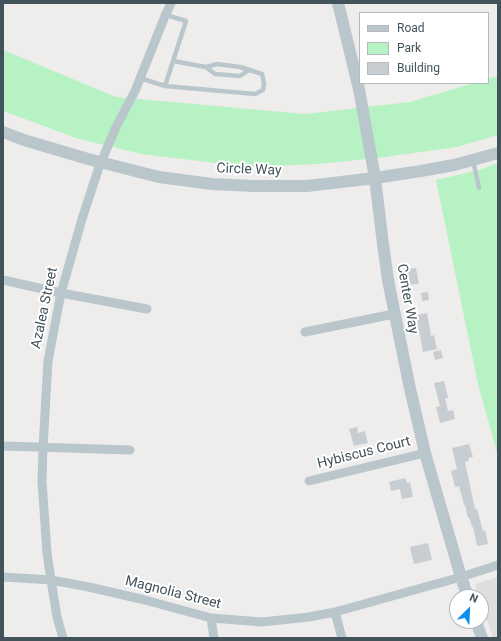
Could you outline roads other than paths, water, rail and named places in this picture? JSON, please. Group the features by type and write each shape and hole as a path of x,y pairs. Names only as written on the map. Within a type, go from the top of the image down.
{"street":[{"name":"Azalea Street","path":"63,638 57,617 47,553 42,481 48,361 61,293 82,218 101,162 116,127 135,91 171,3"},
{"name":"Center Way","path":"338,3 359,89 376,178 382,244 408,384 425,452 465,589"},
{"name":"Circle Way","path":"3,132 64,152 159,177 212,184 254,186 307,186 376,178 421,171 474,160 498,153"},
{"path":"3,280 61,293 147,309"},
{"path":"304,332 394,314"},
{"path":"3,446 130,450"},
{"name":"Hybiscus Court","path":"309,481 425,452"},
{"name":"Magnolia Street","path":"3,577 51,580 96,588 211,618 262,622 309,617 335,612 498,565"},
{"path":"335,612 342,638"},
{"path":"211,618 214,638"}],"lane":[{"path":"165,86 186,21 166,15"},
{"path":"140,78 165,86 255,94 263,90 264,83 262,74 240,67 216,64 206,67 173,61"},
{"path":"206,67 215,74 240,76 249,70"},
{"path":"474,160 479,188"}]}
